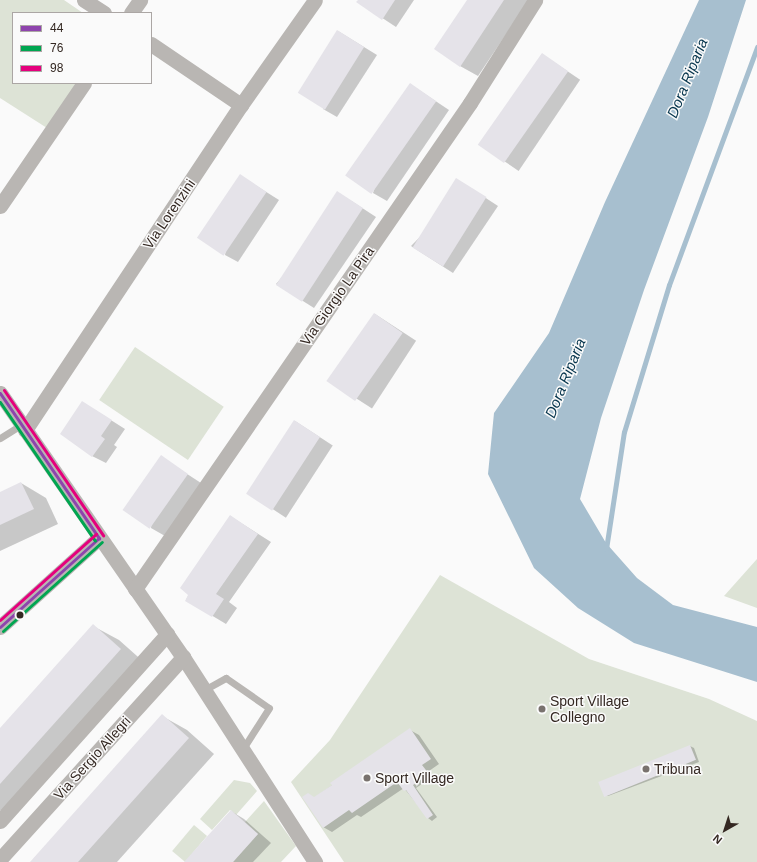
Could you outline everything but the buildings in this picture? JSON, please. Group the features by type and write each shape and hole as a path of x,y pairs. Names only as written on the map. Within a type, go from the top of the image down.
{"street":[{"path":"84,0 102,12"},
{"path":"132,12 140,0"},
{"name":"Via Lorenzini","path":"24,427 315,0"},
{"name":"Via Giorgio La Pira","path":"136,589 470,103 535,0"},
{"path":"152,45 242,105"},
{"path":"0,206 83,84"},
{"path":"0,393 99,538 183,657 315,862"},
{"path":"0,627 99,538"},
{"name":"Via Sergio Allegri","path":"0,821 167,634"},
{"name":"Via Sergio Allegri","path":"0,859 183,657"}],"lane":[{"path":"0,438 24,427"},
{"path":"204,690 226,678 268,708 242,750"}],"shaded area":[{"path":"0,0 64,0 82,12 12,12 12,84 76,84 47,128 0,98"},
{"path":"135,347 224,407 188,460 99,400"},
{"path":"757,559 757,608 724,596"},
{"name":"Sport Village Collegno","path":"440,575 589,659 709,699 757,721 757,862 344,862 291,782 330,740"},
{"path":"234,780 250,783 257,791 236,815 230,810 212,830 200,819"},
{"path":"264,801 296,846 281,862 233,862 258,834 245,822"},
{"path":"194,825 207,836 185,862 172,851"}],"water":[{"name":"Dora Riparia","path":"699,0 746,0 708,117 644,290 601,418 580,499 606,543 637,578 673,605 757,627 757,682 634,643 578,608 534,568 488,474 494,413 549,333 605,202"}],"waterway":[{"path":"606,549 624,432 669,285 757,47"}],"transit line":[{"name":"98","path":"4,390 103,535"},
{"name":"44","path":"0,393 99,538"},
{"name":"76","path":"0,402 95,541"},
{"name":"98","path":"0,620 96,534"},
{"name":"44","path":"0,627 99,538"},
{"name":"76","path":"3,631 102,542"}],"place":[{"name":"Sport Village Collegno","path":"542,709"},
{"name":"Tribuna","path":"646,769"},
{"name":"Sport Village","path":"367,778"}]}
